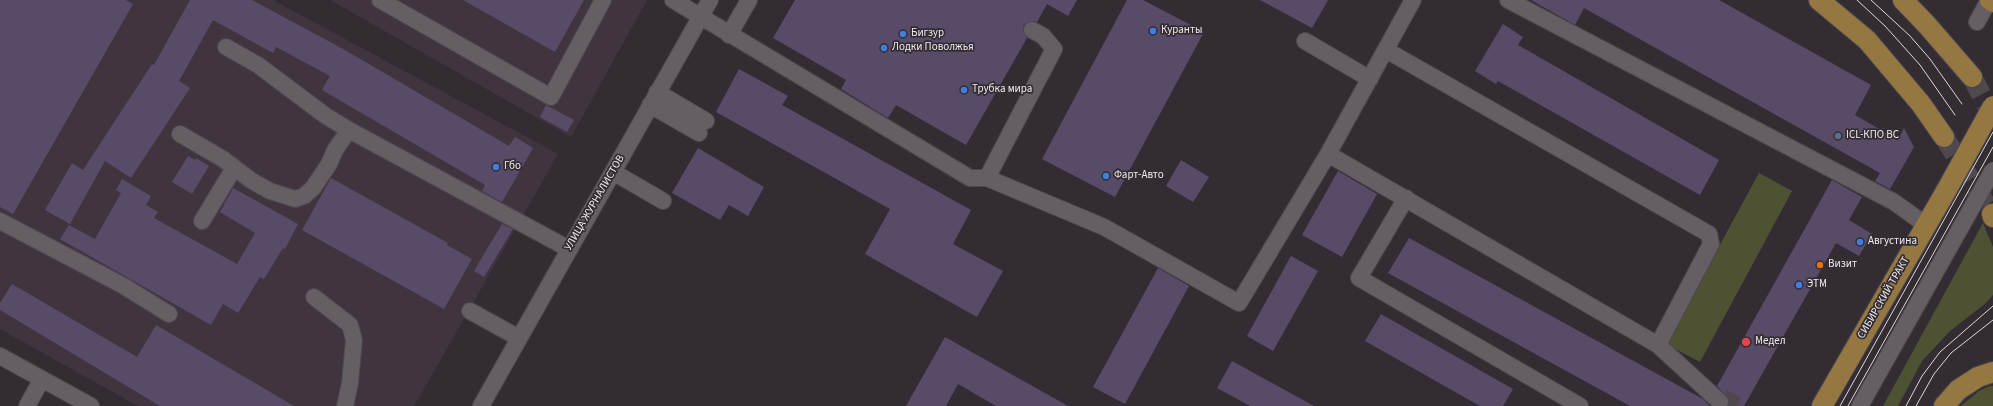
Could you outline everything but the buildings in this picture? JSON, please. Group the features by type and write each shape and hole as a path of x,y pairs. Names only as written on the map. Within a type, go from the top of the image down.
{"main road":[{"path":"1819,0 1867,40 1921,104 1944,137"},
{"path":"1903,0 1972,77"},
{"path":"1989,0 1993,2"},
{"name":"СИБИРСКИЙ ТРАКТ","path":"1822,406 1946,191 1993,106"},
{"path":"1944,406 1958,390 1978,377 1993,372"}],"street":[{"path":"380,0 551,97 604,0"},
{"path":"673,0 970,178 987,178 1104,227 1239,302 1328,154 1413,0"},
{"name":"УЛИЦА ЖУРНАЛИСТОВ","path":"481,406 710,0"},
{"path":"730,35 749,0"},
{"path":"1508,0 1894,202 1926,225"},
{"path":"1976,22 1989,0"},
{"path":"987,178 1054,49 1043,36 1032,30"},
{"path":"1305,41 1370,79"},
{"path":"226,47 258,65 326,116 349,130 569,249"},
{"path":"1386,50 1709,234 1711,244 1658,345"},
{"path":"654,99 702,127"},
{"path":"180,134 223,159 234,168 270,191 295,199 304,196 313,188 329,164 335,150 349,130"},
{"path":"1328,154 1658,345 1700,384 1721,399"},
{"path":"202,221 214,198 234,168"},
{"path":"1860,406 1993,170"},
{"path":"612,172 662,201"},
{"path":"1406,198 1359,278 1580,406"},
{"path":"0,221 116,281 169,314"},
{"path":"314,297 350,325 354,340 350,383 345,406"},
{"path":"470,311 519,338"},
{"path":"0,356 91,406"},
{"path":"27,406 42,378"}],"shaded area":[{"path":"0,0 273,0 558,154 414,406 138,406 0,329"},
{"path":"330,0 647,0 571,137"}],"green space":[{"path":"1759,173 1792,191 1700,362 1666,344"},
{"path":"1983,223 1993,247 1993,295 1986,303 1950,331 1922,361 1898,406 1883,406"},
{"path":"1993,386 1993,406 1961,406 1979,391"}],"tunnel":[{"path":"1972,77 1993,117"},
{"path":"1944,137 1992,214"},
{"path":"1723,397 1740,406"}],"tram line":[{"path":"1857,0 1885,26 1920,65 1955,115"},
{"path":"1871,0 1910,36 1930,59 1962,104"},
{"path":"1840,406 1993,132"},
{"path":"1848,406 1993,147"},
{"path":"1906,406 1922,376 1940,352 1993,306"},
{"path":"1916,406 1934,374 1951,353 1993,320"}],"place":[{"name":"Куранты","path":"1153,31"},
{"name":"Бигзур","path":"903,34"},
{"name":"Лодки Поволжья","path":"884,48"},
{"name":"Трубка мира","path":"964,90"},
{"name":"ICL-КПО ВС","path":"1838,136"},
{"name":"Гбо","path":"496,167"},
{"name":"Фарт-Авто","path":"1106,176"},
{"name":"Августина","path":"1860,242"},
{"name":"Визит","path":"1820,265"},
{"name":"ЭТМ","path":"1799,285"},
{"name":"Медел","path":"1746,342"}]}
